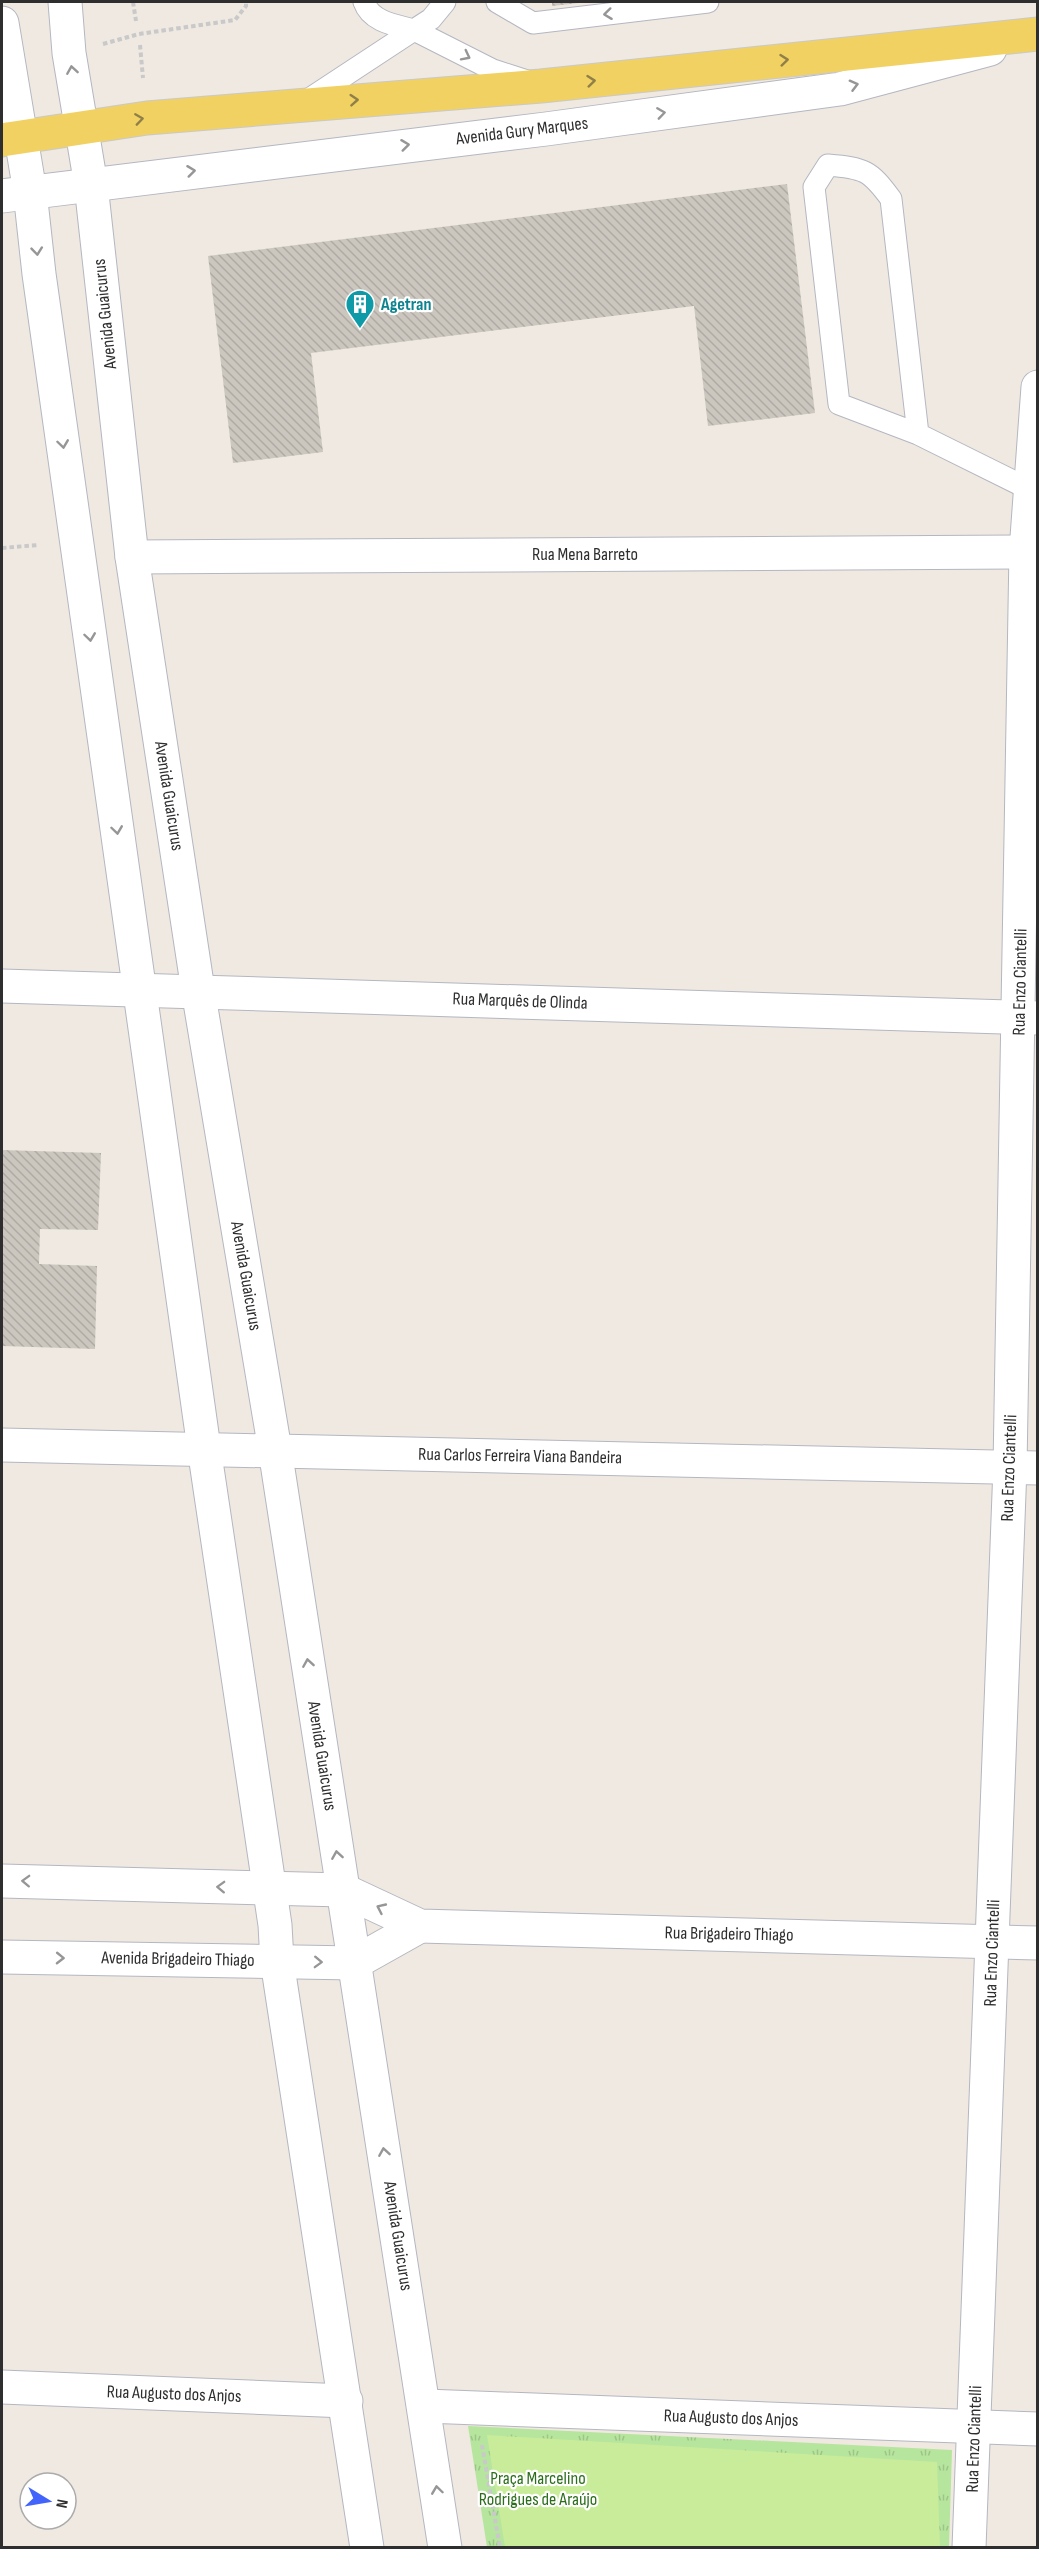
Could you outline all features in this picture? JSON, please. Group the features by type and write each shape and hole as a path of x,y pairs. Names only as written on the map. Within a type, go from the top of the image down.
{"main road":[{"name":"Avenida Gury Marques","path":"11,138 147,118 541,86 1038,35"}],"street":[{"name":"Avenida Guaicurus","path":"65,2 69,53 91,185 132,557 198,990 275,1450 425,2406 445,2547"},
{"path":"2,23 16,194 39,274 204,1448 275,1925 277,1960 367,2547"},
{"name":"Avenida Gury Marques","path":"16,194 546,129 840,89 1038,35"},
{"name":"Rua Enzo Ciantelli","path":"969,2547 992,1941 1024,1467 1034,551 1031,490 1038,387"},
{"name":"Rua Mena Barreto","path":"132,557 1034,551"},
{"name":"Rua Marquês de Olinda","path":"2,986 140,988 1029,1018"},
{"name":"Rua Carlos Ferreira Viana Bandeira","path":"2,1445 1024,1467"},
{"path":"2,1881 343,1890"},
{"name":"Rua Brigadeiro Thiago","path":"343,1890 420,1926 1038,1943"},
{"path":"354,1963 420,1926"},
{"name":"Avenida Brigadeiro Thiago","path":"2,1957 354,1963"},
{"name":"Rua Augusto dos Anjos","path":"2,2387 346,2401"},
{"name":"Rua Augusto dos Anjos","path":"425,2406 1038,2430"}],"lane":[{"path":"364,2 366,8 378,19 414,30 493,70 541,86"},
{"path":"300,105 431,19 446,2"},
{"path":"497,2 533,23 708,2"},
{"path":"918,434 891,199 875,176 850,167 828,165 814,187 839,404 918,434 1031,490"}],"path":[{"path":"133,2 136,21"},
{"path":"69,53 139,34 235,20 246,6 246,2"},
{"path":"141,45 144,78"},
{"path":"2,548 38,545"},
{"path":"480,2435 500,2547"}],"green space":[{"name":"Praça Marcelino Rodrigues de Araújo","path":"468,2426 952,2450 949,2547 487,2547"},
{"name":"Praça Marcelino Rodrigues de Araújo","path":"487,2435 937,2462 940,2547 505,2547"}],"building":[{"path":"552,2 579,2 579,3 552,6"},
{"name":"Agetran","path":"787,184 815,413 708,426 694,306 311,353 323,452 233,463 208,256"},
{"path":"2,1150 101,1153 98,1230 40,1229 39,1264 97,1266 95,1349 2,1346"}],"place":[{"name":"Agetran","path":"360,330"}]}
